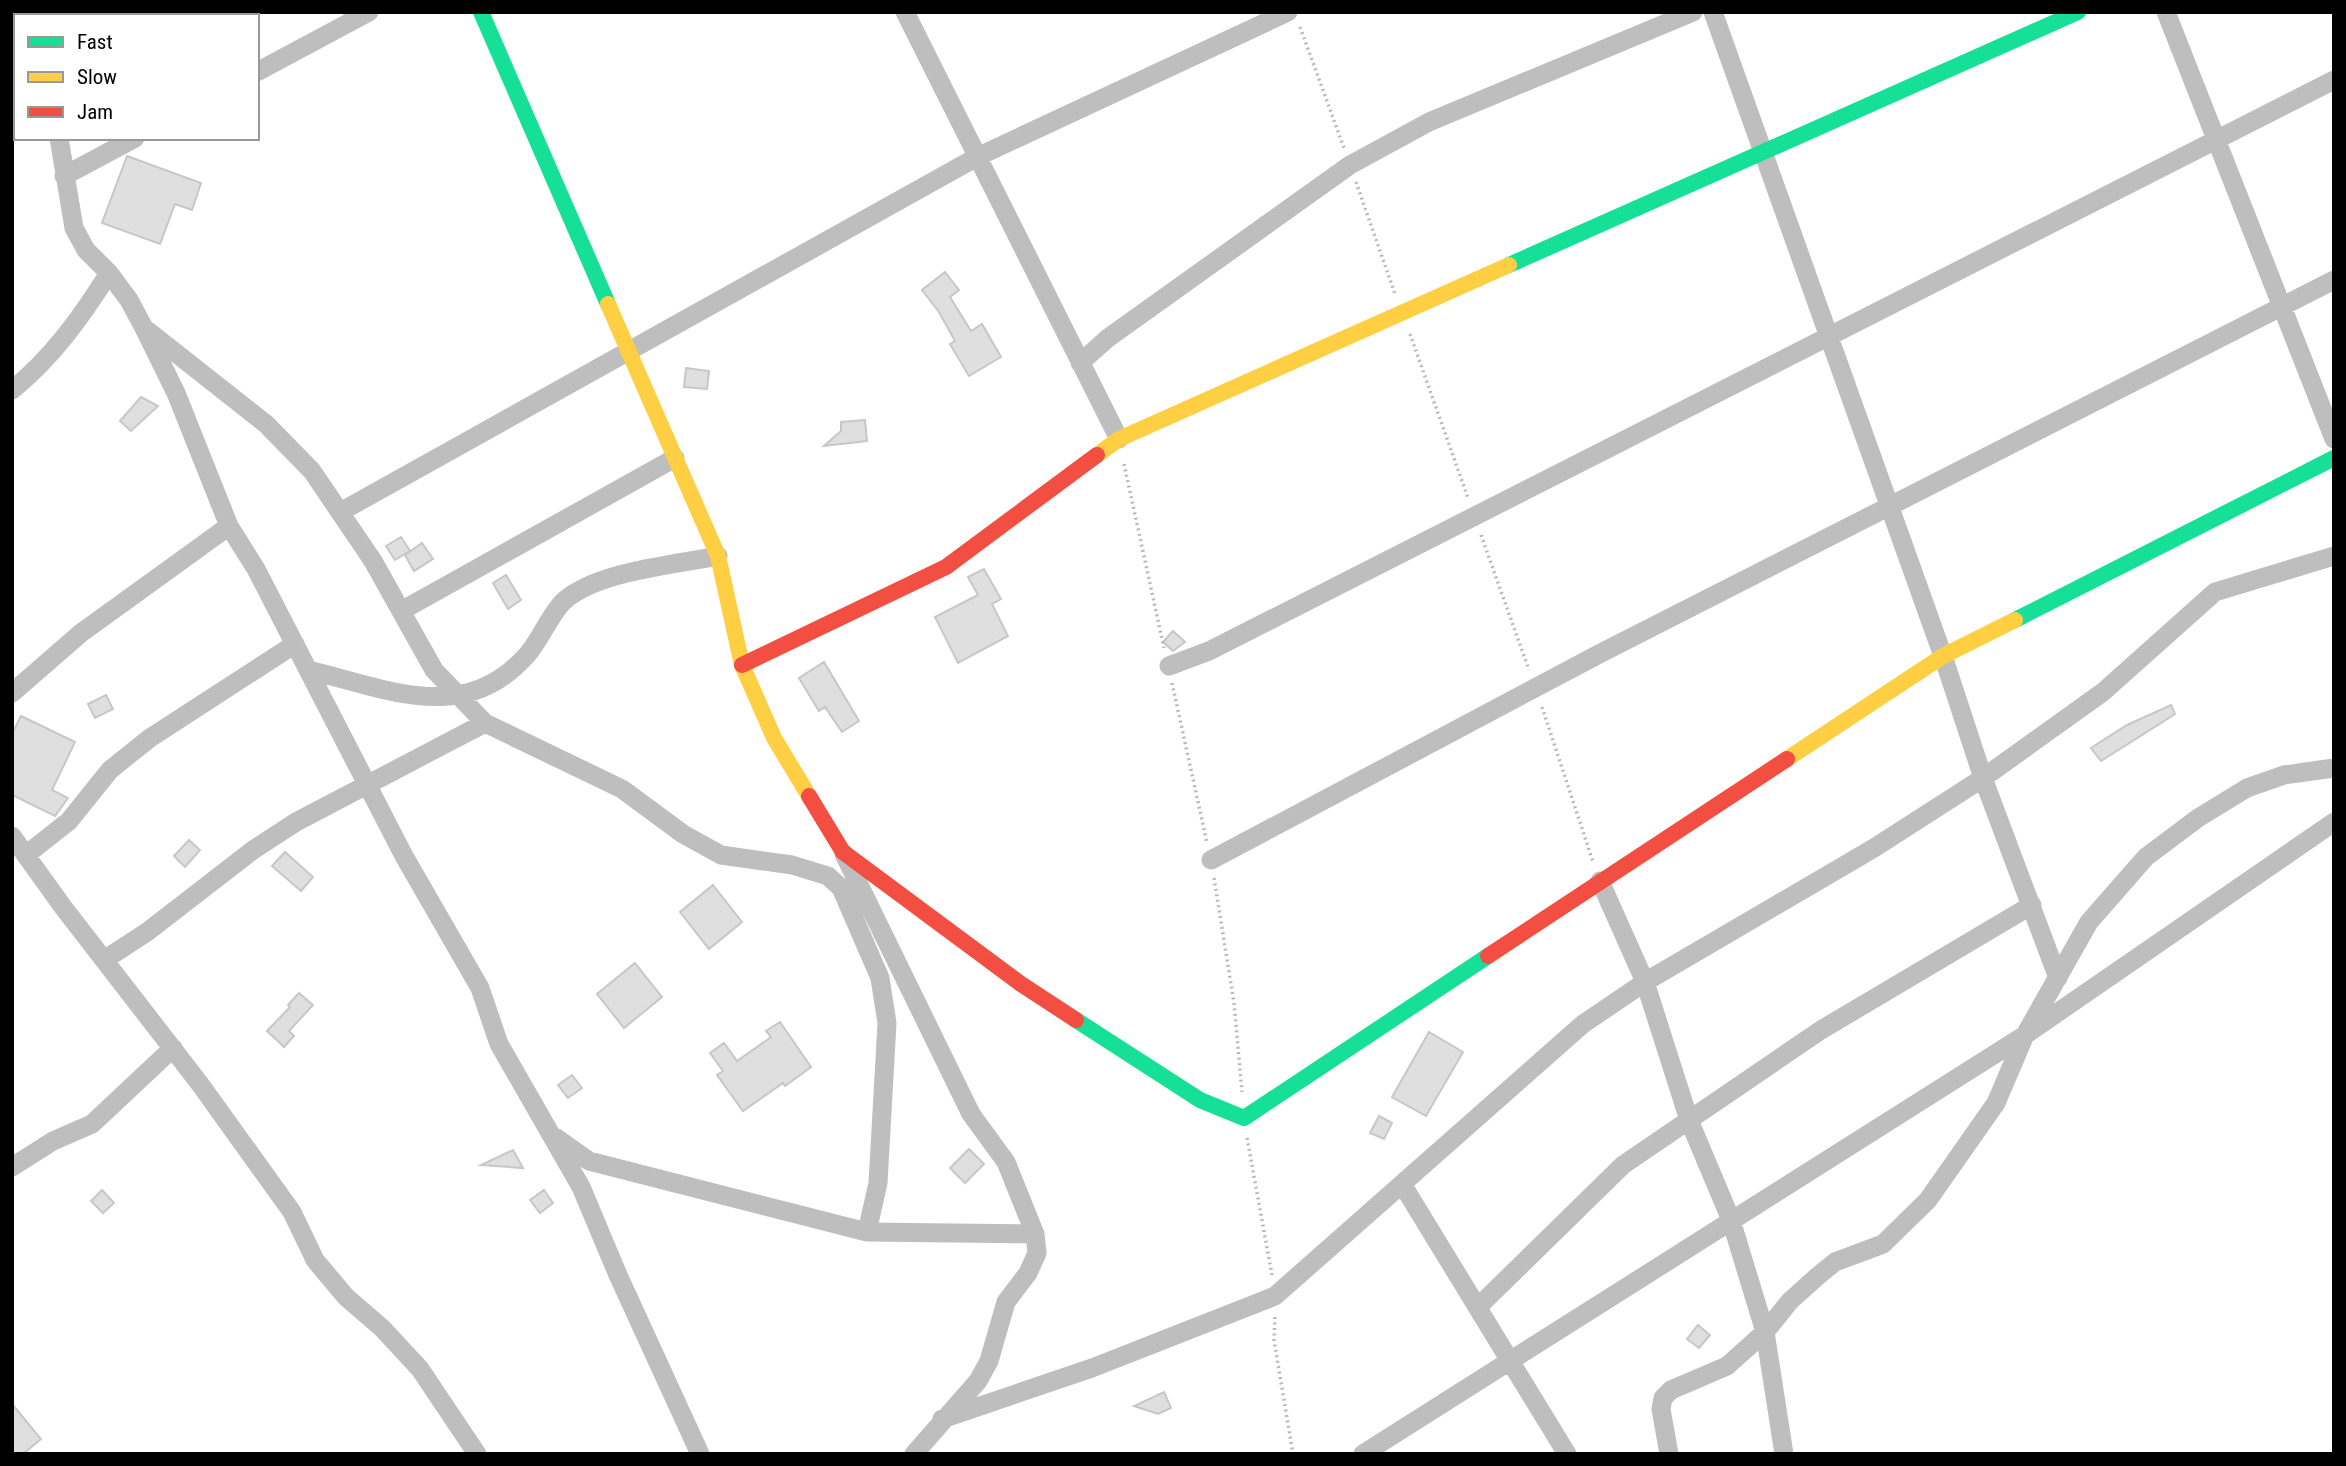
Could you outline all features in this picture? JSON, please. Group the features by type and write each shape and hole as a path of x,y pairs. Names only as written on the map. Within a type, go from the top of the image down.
{"street":[{"path":"259,71 369,12"},
{"path":"481,12 718,556 742,665 774,738 843,852 971,1114 1006,1162 1035,1234 1037,1253 1028,1273 1006,1302 989,1361 978,1381 914,1454"},
{"path":"905,12 1119,439"},
{"path":"1080,363 1108,338 1350,165 1429,122 1693,12"},
{"path":"1713,12 1943,656 1983,778 2058,978"},
{"path":"742,665 946,567 1119,439 2078,12"},
{"path":"2166,12 2334,439"},
{"path":"342,511 978,157 1293,18"},
{"path":"1168,666 1209,651 2334,80"},
{"path":"59,140 74,228 86,250 109,273 144,328 177,393 229,526 256,569 366,783 480,989 499,1044 581,1187 699,1454"},
{"path":"64,176 131,140"},
{"path":"12,390 43,363 85,311 109,273"},
{"path":"1211,860 1535,687 2334,280"},
{"path":"144,328 266,425 312,471 342,511 435,670 485,723 622,789 683,834 722,855 792,865 828,876 841,888 880,978 887,1023 878,1183 867,1231"},
{"path":"401,611 675,458"},
{"path":"843,852 1021,985 1200,1100 1244,1118 1943,656 2334,458"},
{"path":"12,693 81,633 229,526"},
{"path":"308,670 422,697 459,697 493,686 525,658 564,600 598,582 718,556"},
{"path":"942,1419 1092,1368 1275,1296 1583,1024 1645,982 1874,848 1983,778 2102,692 2215,592 2334,556"},
{"path":"26,855 69,821 110,770 150,738 295,644"},
{"path":"104,960 180,909 253,850 366,783 485,723"},
{"path":"1669,1454 1661,1409 1663,1398 1671,1390 1727,1366 1765,1332 1790,1301 1819,1275 1835,1262 1883,1244 1928,1200 1996,1103 2025,1035 2089,922 2146,858 2198,818 2247,788 2284,775 2334,768"},
{"path":"1363,1454 2025,1035 2334,822"},
{"path":"12,836 173,1048 292,1212 315,1260 346,1297 382,1328 419,1369 477,1454"},
{"path":"1600,881 1645,982 1689,1120 1731,1220 1765,1332 1784,1454"},
{"path":"1478,1307 1623,1165 1821,1030 2032,905"},
{"path":"12,1167 53,1141 92,1124 173,1048"},
{"path":"551,1135 589,1161 867,1231 1035,1234"},
{"path":"1402,1184 1567,1454"}],"path":[{"path":"1293,18 1350,165 1475,516 1600,881"},
{"path":"1119,439 1211,860 1234,1003 1244,1118 1275,1296 1274,1340 1293,1454"}],"building":[{"path":"127,156 201,183 192,210 175,204 160,244 102,223"},
{"path":"945,272 959,290 950,297 971,331 982,324 1001,357 969,376 950,344 955,341 939,312 922,290"},
{"path":"686,368 709,371 707,389 684,387"},
{"path":"141,397 158,406 131,431 120,421"},
{"path":"865,420 867,441 824,446 841,431 841,422"},
{"path":"401,537 410,551 395,560 386,546"},
{"path":"422,543 433,559 414,571 405,555"},
{"path":"984,569 1001,599 992,604 1008,636 958,663 935,617 978,595 968,577"},
{"path":"506,575 521,600 508,609 493,583"},
{"path":"1173,631 1185,642 1173,651 1163,642"},
{"path":"824,662 859,721 842,732 825,707 819,711 799,678"},
{"path":"106,695 113,709 95,718 88,704"},
{"path":"2171,705 2175,714 2101,761 2091,748 2127,725"},
{"path":"21,716 75,742 52,790 68,798 55,816 12,795 12,734"},
{"path":"189,840 200,850 185,867 174,856"},
{"path":"285,852 313,877 301,891 272,866"},
{"path":"713,885 742,922 709,949 680,912"},
{"path":"635,963 662,997 624,1028 597,994"},
{"path":"299,993 313,1005 289,1031 294,1036 284,1047 267,1031 290,1007 288,1005"},
{"path":"780,1022 811,1067 743,1111 717,1075 723,1071 710,1053 724,1043 737,1061 771,1037 766,1031"},
{"path":"1429,1032 1463,1052 1426,1116 1392,1097"},
{"path":"572,1075 582,1088 568,1098 558,1085"},
{"path":"1379,1116 1392,1123 1384,1139 1370,1133"},
{"path":"969,1149 984,1164 965,1183 950,1168"},
{"path":"513,1150 523,1168 481,1165"},
{"path":"102,1190 114,1203 103,1213 91,1201"},
{"path":"544,1190 553,1203 540,1213 530,1200"},
{"path":"1698,1325 1710,1335 1699,1348 1687,1339"},
{"path":"1164,1392 1171,1408 1158,1414 1134,1406"},
{"path":"12,1404 41,1439 23,1454 12,1454"}],"traffic: fast":[{"path":"481,12 608,304"},
{"path":"1509,265 2078,12"},
{"path":"2015,620 2334,458"},
{"path":"1076,1020 1200,1100 1244,1118 1488,956"}],"traffic: slow":[{"path":"1097,455 1119,439 1509,265"},
{"path":"608,304 718,556 742,665 774,738 809,796"},
{"path":"1787,759 1943,656 2015,620"}],"traffic: jam":[{"path":"742,665 946,567 1097,455"},
{"path":"1488,956 1787,759"},
{"path":"809,796 843,852 1021,984 1076,1020"}]}
